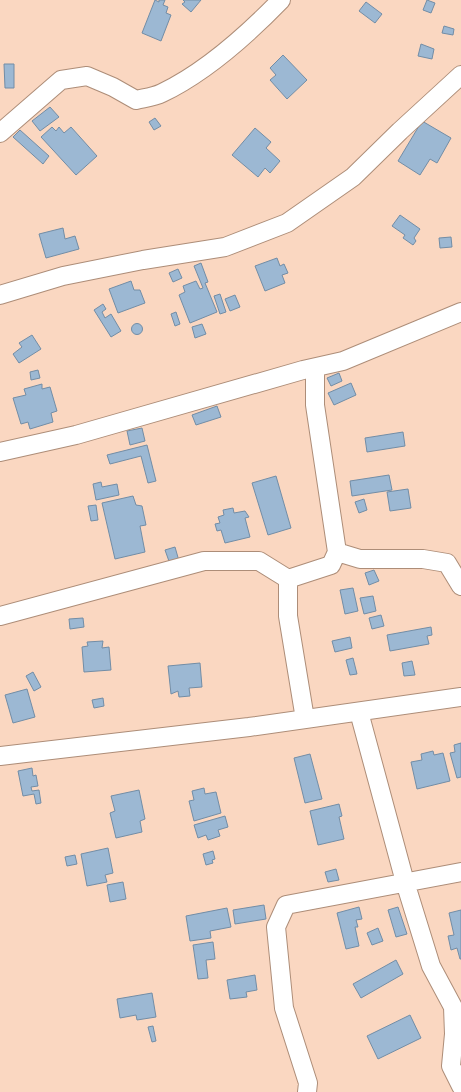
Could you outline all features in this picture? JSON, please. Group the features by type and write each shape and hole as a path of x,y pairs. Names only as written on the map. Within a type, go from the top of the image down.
{"street":[{"path":"0,132 61,80 87,76 113,87 136,100 160,94 196,74 256,26 281,0"},
{"path":"0,295 63,276 143,260 225,247 287,223 354,178 400,131 461,75"},
{"path":"0,452 76,435 343,361 461,312"},
{"path":"288,579 331,565 337,552 316,405 315,368"},
{"path":"337,552 360,558 424,559 447,563 461,586"},
{"path":"0,616 204,561 260,561 288,579"},
{"path":"288,579 288,616 305,719"},
{"path":"0,756 249,727 461,697"},
{"path":"359,712 405,882 431,966 453,1007 454,1034 451,1066 461,1086"},
{"path":"307,1092 308,1084 284,1008 276,927 286,905 461,872"}],"building":[{"path":"155,0 159,2 159,0 165,0 163,5 168,7 166,13 171,15 161,41 142,33"},
{"path":"183,0 201,0 191,12 182,4 185,2"},
{"path":"427,0 435,3 431,13 423,10"},
{"path":"366,2 382,14 375,23 359,11"},
{"path":"444,26 454,29 453,35 442,33"},
{"path":"421,44 434,49 432,59 418,56"},
{"path":"283,55 307,80 287,99 270,80 276,75 270,68"},
{"path":"4,64 14,64 14,88 5,88"},
{"path":"50,107 59,117 40,131 32,121"},
{"path":"155,118 161,126 154,130 149,122"},
{"path":"422,121 451,138 437,163 430,159 420,175 398,161"},
{"path":"52,127 56,131 59,127 64,133 71,127 97,156 76,175 41,137"},
{"path":"255,128 271,142 266,148 280,161 270,173 265,168 258,177 232,155"},
{"path":"20,130 49,156 43,164 13,137"},
{"path":"400,215 420,229 414,238 416,241 413,245 403,238 405,235 392,226"},
{"path":"63,228 65,239 75,236 79,249 46,258 39,234"},
{"path":"451,237 452,247 440,248 439,238"},
{"path":"277,258 280,266 284,264 288,273 282,275 285,283 265,291 255,266"},
{"path":"201,263 208,282 205,283 217,312 190,323 179,295 185,292 183,286 196,281 200,289 203,288 194,266"},
{"path":"178,269 182,278 173,282 169,273"},
{"path":"131,281 134,290 140,290 145,303 118,313 109,289"},
{"path":"220,294 226,312 220,314 214,296"},
{"path":"235,295 240,307 230,311 225,299"},
{"path":"103,304 106,309 102,312 105,318 111,314 121,331 111,337 94,310"},
{"path":"176,312 180,324 175,326 171,314"},
{"path":"135,324 139,324 142,329 141,333 135,334 132,331 132,327"},
{"path":"202,324 206,334 195,338 192,327"},
{"path":"32,335 41,349 19,363 13,354 22,347 19,343"},
{"path":"38,370 40,378 31,380 30,372"},
{"path":"339,373 342,381 331,386 327,378"},
{"path":"351,383 356,395 334,405 328,393"},
{"path":"42,384 42,389 50,387 57,411 51,413 53,422 30,429 28,422 21,424 13,398 26,395 24,389"},
{"path":"217,406 221,417 196,425 192,415"},
{"path":"142,428 145,441 130,445 127,431"},
{"path":"403,432 405,446 367,452 365,438"},
{"path":"147,445 156,481 148,483 141,456 110,464 107,455"},
{"path":"389,475 392,490 352,496 350,481"},
{"path":"276,476 291,528 268,535 252,483"},
{"path":"101,482 102,487 117,484 119,495 96,500 93,484"},
{"path":"408,489 411,508 390,511 387,492"},
{"path":"133,496 136,505 142,506 146,525 140,526 145,552 115,559 102,503"},
{"path":"364,499 367,510 359,513 355,502"},
{"path":"96,505 98,520 91,521 88,506"},
{"path":"233,508 234,513 245,511 249,517 245,518 250,537 225,543 221,530 217,531 215,524 220,523 218,517 224,515 223,510"},
{"path":"175,547 179,561 170,564 165,550"},
{"path":"374,570 379,581 369,585 365,573"},
{"path":"353,588 358,611 345,614 340,590"},
{"path":"373,596 376,611 364,614 360,598"},
{"path":"381,615 384,626 372,629 369,618"},
{"path":"83,618 84,627 70,629 69,619"},
{"path":"431,627 432,635 427,636 429,644 390,651 387,635"},
{"path":"350,637 352,648 335,652 332,641"},
{"path":"103,641 102,648 109,647 111,670 84,672 82,647 88,646 87,642"},
{"path":"353,658 357,674 350,675 346,660"},
{"path":"412,661 415,675 404,676 402,663"},
{"path":"200,663 202,687 189,688 190,696 179,697 178,691 171,694 168,666"},
{"path":"33,672 41,687 34,691 26,676"},
{"path":"27,689 35,717 13,723 5,695"},
{"path":"103,698 104,706 94,708 92,700"},
{"path":"461,743 461,777 457,778 450,753 455,752 454,745"},
{"path":"433,751 434,755 443,753 450,781 417,789 411,762 422,760 421,754"},
{"path":"310,754 322,799 305,803 294,758"},
{"path":"32,768 33,776 36,775 38,786 31,787 32,791 39,790 41,803 36,804 34,794 23,796 18,771"},
{"path":"204,788 205,794 216,792 221,813 194,821 189,801 194,800 192,791"},
{"path":"139,790 145,819 140,821 142,832 116,838 110,813 115,811 111,796"},
{"path":"339,804 342,816 339,817 344,839 318,845 310,811"},
{"path":"225,816 228,827 218,830 220,836 208,840 206,835 198,838 194,825"},
{"path":"108,848 113,873 105,875 107,882 87,886 81,854"},
{"path":"213,851 215,859 212,860 213,863 206,865 203,854"},
{"path":"75,855 77,864 67,866 65,857"},
{"path":"336,869 339,880 328,882 325,872"},
{"path":"123,882 126,899 110,902 107,885"},
{"path":"264,905 266,919 235,924 233,910"},
{"path":"359,907 362,919 356,920 358,927 355,927 359,946 346,949 337,913"},
{"path":"398,907 407,934 396,937 388,910"},
{"path":"227,908 231,927 210,931 211,938 190,941 186,916"},
{"path":"461,910 460,959 457,948 451,950 448,936 454,935 449,913"},
{"path":"378,928 383,941 372,945 367,933"},
{"path":"213,942 215,959 206,960 208,978 198,979 193,945"},
{"path":"396,960 403,974 361,998 353,984"},
{"path":"255,975 257,990 246,992 247,997 230,999 227,980"},
{"path":"152,993 156,1017 137,1020 136,1015 120,1018 117,999"},
{"path":"410,1015 421,1038 378,1059 367,1036"},
{"path":"153,1026 156,1041 152,1042 148,1027"}]}
